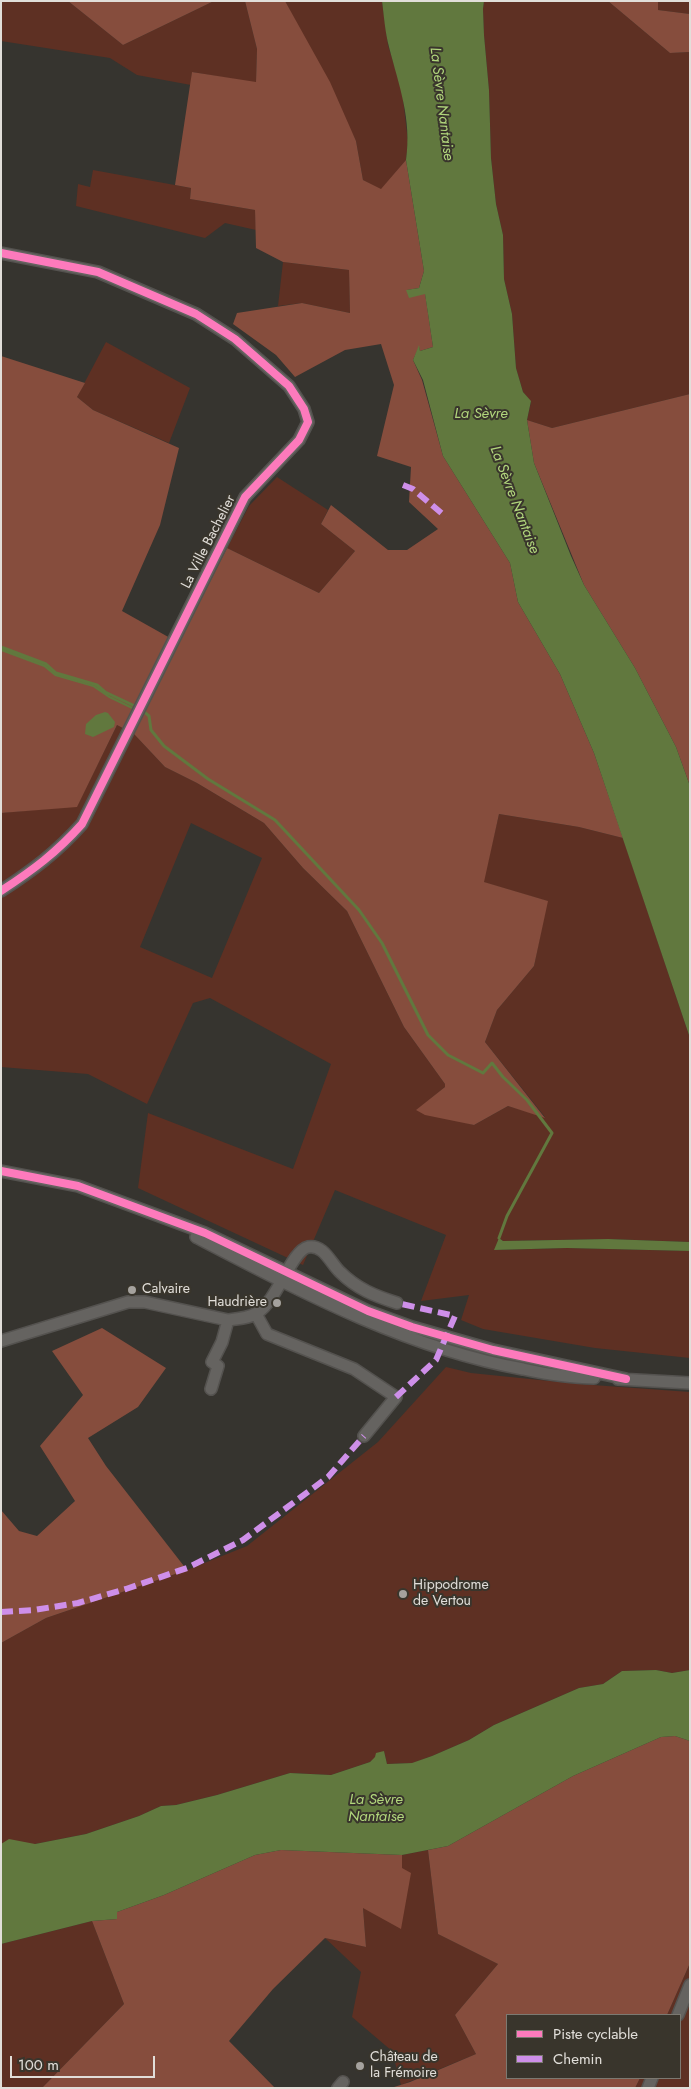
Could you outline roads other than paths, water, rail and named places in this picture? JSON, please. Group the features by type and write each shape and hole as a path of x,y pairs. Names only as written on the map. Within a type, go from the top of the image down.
{"street":[{"name":"La Ville Bachelier","path":"1,252 98,272 196,314 235,340 289,386 304,409 308,422 299,440 246,497 82,824 63,846 47,860 1,891"},
{"path":"1,1171 78,1186 205,1233 386,1330 489,1363 556,1376 690,1383"},
{"path":"1,1342 128,1302 145,1302 202,1316 228,1320 240,1319 256,1314 274,1297 299,1252 312,1247 320,1249 326,1254 338,1271 355,1287 397,1303"},
{"path":"285,1277 412,1327 493,1350 626,1379"},
{"path":"256,1314 267,1334 354,1369 396,1397 364,1436"},
{"path":"210,1389 218,1366 212,1362 222,1342 228,1320"},
{"path":"678,2014 690,1985"}],"water":[{"name":"La Sèvre","path":"382,1 484,1 484,35 489,90 491,158 496,204 503,235 504,279 512,314 516,368 523,392 531,401 527,420 534,463 584,585 635,668 676,747 690,786 690,1038 594,753 560,674 518,602 510,563 443,456 423,380 413,360 419,345 420,351 433,347 425,294 409,298 406,290 419,288 424,271 406,160 406,117 388,41"},
{"path":"1,648 45,664 55,673 96,686 110,696 135,708 134,710 109,698 93,687 55,676 44,667 1,651"},
{"path":"105,712 115,722 114,727 93,737 85,734 86,724 96,715"},
{"path":"499,1238 503,1241 608,1239 690,1242 690,1251 567,1248 494,1250"},
{"name":"La Sèvre Nantaise","path":"656,1670 672,1673 690,1670 690,1741 675,1736 661,1737 573,1776 448,1846 402,1855 281,1850 255,1855 164,1895 117,1912 117,1919 92,1921 1,1944 1,1844 9,1839 35,1844 86,1834 139,1816 161,1806 176,1805 217,1795 290,1773 331,1775 370,1762 376,1753 384,1751 387,1764 412,1763 469,1740 494,1725 579,1688 603,1684 622,1671"}],"waterway":[{"path":"1,647 46,664 56,673 97,685 105,692 137,707"},
{"path":"142,710 149,716 151,730 164,746 208,779 275,820 359,910 382,943 428,1035 448,1055 483,1073 492,1063 503,1077 527,1100 552,1133 507,1216 499,1238"}],"place":[{"name":"Calvaire","path":"132,1290"},
{"name":"Haudrière","path":"277,1303"},
{"name":"Hippodrome de Vertou","path":"403,1594"},
{"name":"Château de la Frémoire","path":"360,2066"}]}
